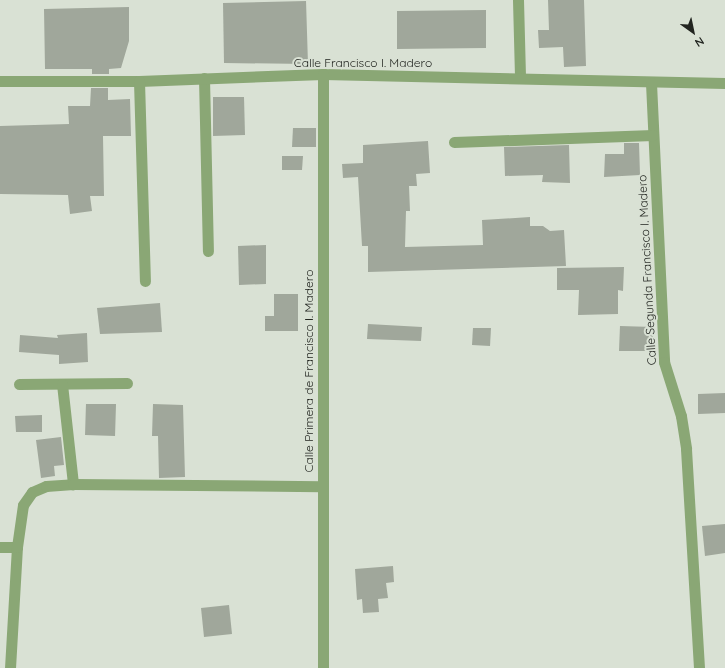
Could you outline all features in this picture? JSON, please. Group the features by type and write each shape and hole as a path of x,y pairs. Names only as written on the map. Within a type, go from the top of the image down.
{"street":[{"path":"518,0 520,77"},
{"name":"Calle Francisco I. Madero","path":"0,81 139,80 323,74 520,77 651,83 725,84"},
{"name":"Calle Primera de Francisco I. Madero","path":"323,74 321,486 323,668"},
{"path":"204,78 208,251"},
{"path":"139,80 145,281"},
{"name":"Calle Segunda Francisco I. Madero","path":"651,83 664,362 681,416 686,449 699,668"},
{"path":"454,142 653,135"},
{"path":"19,384 127,384"},
{"path":"62,384 73,484"},
{"path":"10,668 17,547 23,505 32,492 46,486 73,484 321,486"},
{"path":"0,547 17,547"}],"building":[{"path":"548,0 584,0 586,66 564,67 563,47 539,48 538,30 549,30"},
{"path":"306,1 308,64 224,63 223,3"},
{"path":"129,7 129,41 121,68 109,69 109,74 92,74 92,69 45,69 44,9"},
{"path":"486,10 486,48 397,49 397,11"},
{"path":"91,88 108,88 108,100 130,99 131,136 103,136 104,196 90,196 92,211 70,214 68,195 0,194 0,126 69,124 68,106 90,106"},
{"path":"213,97 244,97 245,135 213,136"},
{"path":"293,128 316,128 316,147 292,147"},
{"path":"428,141 430,173 416,174 417,186 409,186 410,211 406,211 405,247 483,245 482,220 530,217 530,226 543,226 550,231 564,230 566,266 368,272 368,246 362,246 358,177 343,178 342,164 363,163 363,145"},
{"path":"624,143 639,143 640,175 604,177 605,154 624,154"},
{"path":"569,145 570,183 542,182 543,175 505,176 504,147"},
{"path":"282,156 303,156 302,170 282,170"},
{"path":"266,245 266,284 239,285 238,246"},
{"path":"624,267 623,291 618,290 618,314 578,315 579,290 557,290 557,268"},
{"path":"274,294 298,294 298,331 265,331 265,316 274,316"},
{"path":"160,303 162,332 100,334 97,308"},
{"path":"368,324 422,327 421,341 367,339"},
{"path":"620,326 653,327 653,351 619,351"},
{"path":"473,328 491,328 490,346 472,345"},
{"path":"87,333 88,362 59,364 59,355 19,352 20,335 58,338 57,335"},
{"path":"725,393 725,413 698,414 698,394"},
{"path":"86,404 116,404 115,436 85,435"},
{"path":"153,404 183,405 185,477 159,478 158,436 152,436"},
{"path":"42,415 42,432 16,432 15,416"},
{"path":"61,437 64,465 54,466 55,476 41,478 36,440"},
{"path":"725,524 725,553 705,556 702,526"},
{"path":"393,566 394,582 386,583 388,598 378,599 379,612 363,613 362,599 357,600 355,569"},
{"path":"229,605 232,634 204,637 201,608"}]}
